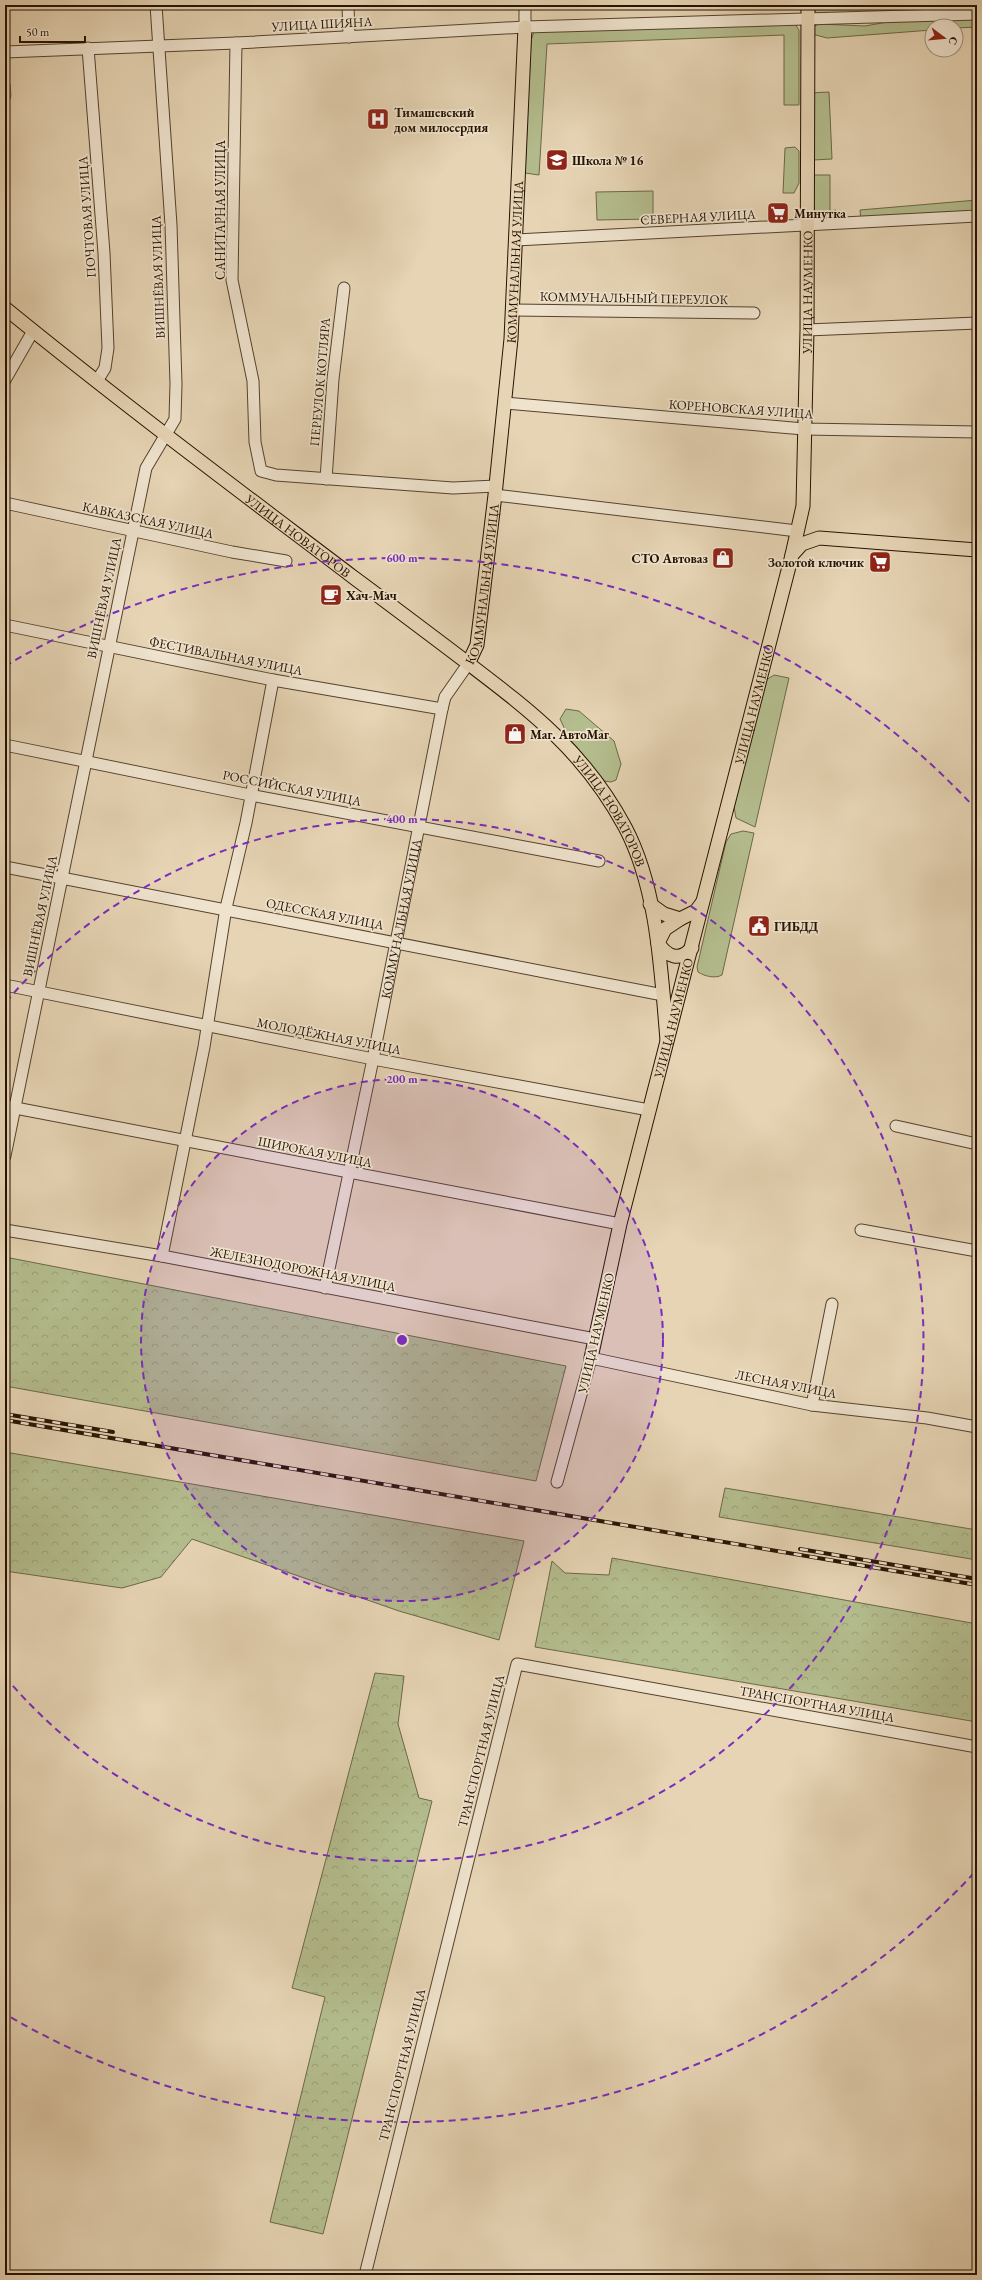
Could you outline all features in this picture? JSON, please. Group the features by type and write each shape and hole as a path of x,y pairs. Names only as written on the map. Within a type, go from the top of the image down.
{"main road":[{"name":"УЛИЦА НАУМЕНКО","path":"591,1358 620,1224 666,1040 692,948 688,920 703,901 792,555 803,506 807,330 808,5"},
{"name":"КОММУНАЛЬНАЯ УЛИЦА","path":"468,664 477,644 496,491 513,310 525,27"},
{"name":"УЛИЦА НОВАТОРОВ","path":"5,308 167,435 468,664 514,697 541,720 566,745 597,782 627,831 640,863 658,943 666,1040"},
{"path":"792,555 802,544 813,539 832,538 977,550"},
{"path":"650,904 670,917 688,920"},
{"path":"688,920 665,929 658,943 663,951 676,957 682,956 692,948"}],"street":[{"name":"ВИШНЁВАЯ УЛИЦА","path":"5,1156 10,1107 39,992 108,646 146,468 167,435 175,419 176,384 171,225 156,5"},
{"path":"348,5 349,37"},
{"name":"КОММУНАЛЬНАЯ УЛИЦА","path":"525,5 525,27"},
{"name":"УЛИЦА ШИЯНА","path":"5,52 88,48 158,47 525,27 977,14"},
{"name":"САНИТАРНАЯ УЛИЦА","path":"236,43 232,280 253,381 255,442 261,471 276,475 326,479"},
{"name":"ПОЧТОВАЯ УЛИЦА","path":"88,48 104,253 108,348 105,368 97,381"},
{"name":"СЕВЕРНАЯ УЛИЦА","path":"516,240 977,216"},
{"name":"ПЕРЕУЛОК КОТЛЯРА","path":"326,479 334,380 344,288"},
{"name":"КОММУНАЛЬНЫЙ ПЕРЕУЛОК","path":"513,310 754,313"},
{"path":"807,330 977,323"},
{"path":"5,380 34,332"},
{"name":"КОРЕНОВСКАЯ УЛИЦА","path":"504,403 804,429 977,432"},
{"path":"326,479 496,491 797,531"},
{"name":"КАВКАЗСКАЯ УЛИЦА","path":"5,503 232,552 286,561"},
{"name":"ФЕСТИВАЛЬНАЯ УЛИЦА","path":"5,626 273,680 442,709"},
{"name":"КОММУНАЛЬНАЯ УЛИЦА","path":"325,1288 373,1059 442,709 445,697 468,664"},
{"path":"162,1256 207,1026 226,908 246,823 250,795 273,680"},
{"name":"РОССИЙСКАЯ УЛИЦА","path":"5,745 250,795 599,861"},
{"name":"ОДЕССКАЯ УЛИЦА","path":"5,867 226,908 663,995"},
{"name":"МОЛОДЁЖНАЯ УЛИЦА","path":"5,985 373,1059 649,1110"},
{"name":"ШИРОКАЯ УЛИЦА","path":"10,1107 184,1139 349,1173 620,1224"},
{"path":"896,1126 977,1144"},
{"name":"ЖЕЛЕЗНОДОРОЖНАЯ УЛИЦА","path":"5,1230 162,1256 595,1339"},
{"path":"862,1230 977,1251"},
{"path":"812,1405 832,1304"},
{"name":"ЛЕСНАЯ УЛИЦА","path":"591,1358 812,1405 927,1418 977,1426"},
{"name":"УЛИЦА НАУМЕНКО","path":"557,1482 591,1358"},
{"name":"ТРАНСПОРТНАЯ УЛИЦА","path":"364,2275 517,1664 977,1746"}],"green space":[{"path":"809,5 977,5 977,11 817,18"},
{"path":"977,16 977,27 964,28 964,18 929,18"},
{"path":"924,18 924,31 827,38 812,34 814,26 820,24 865,26 905,19"},
{"path":"795,24 799,30 799,105 784,105 784,35 547,44 539,175 525,173 531,40 534,32 539,30"},
{"path":"829,92 832,159 813,160 809,93"},
{"path":"795,147 799,151 799,183 794,193 783,193 785,148"},
{"path":"814,175 830,175 830,211 836,210 836,222 817,223 810,215"},
{"path":"653,191 653,219 597,220 596,192"},
{"path":"977,200 977,211 861,221 860,210"},
{"path":"774,675 789,678 755,827 736,818 734,807 766,680"},
{"path":"566,709 579,711 614,741 621,764 616,780 611,782 604,781 569,738 560,719"},
{"path":"743,831 754,833 722,975 716,977 706,976 698,972 697,967 726,842 731,834"},
{"path":"5,1257 566,1366 536,1481 5,1386"},
{"path":"5,1452 524,1541 499,1640 399,1611 192,1539 161,1577 122,1588 5,1571"},
{"path":"725,1488 977,1530 977,1560 719,1517"},
{"path":"612,1558 977,1624 977,1722 535,1647 552,1561 565,1573 609,1575"},
{"path":"375,1673 404,1676 398,1724 419,1798 432,1801 323,2234 270,2222 325,1997 292,1988"}],"water":[{"path":"5,83 10,84 11,96 5,113"}],"railway":[{"path":"5,1414 113,1432"},
{"path":"5,1420 977,1585"},
{"path":"800,1549 977,1579"}],"place":[{"name":"Тимашевский дом милосердия","path":"378,119"},
{"name":"Школа № 16","path":"557,160"},
{"name":"Минутка","path":"778,213"},
{"name":"СТО Автоваз","path":"723,558"},
{"name":"Золотой ключик","path":"880,562"},
{"name":"Хач-Мач","path":"331,595"},
{"name":"Маг. АвтоМаг","path":"515,734"},
{"name":"ГИБДД","path":"759,926"}]}
